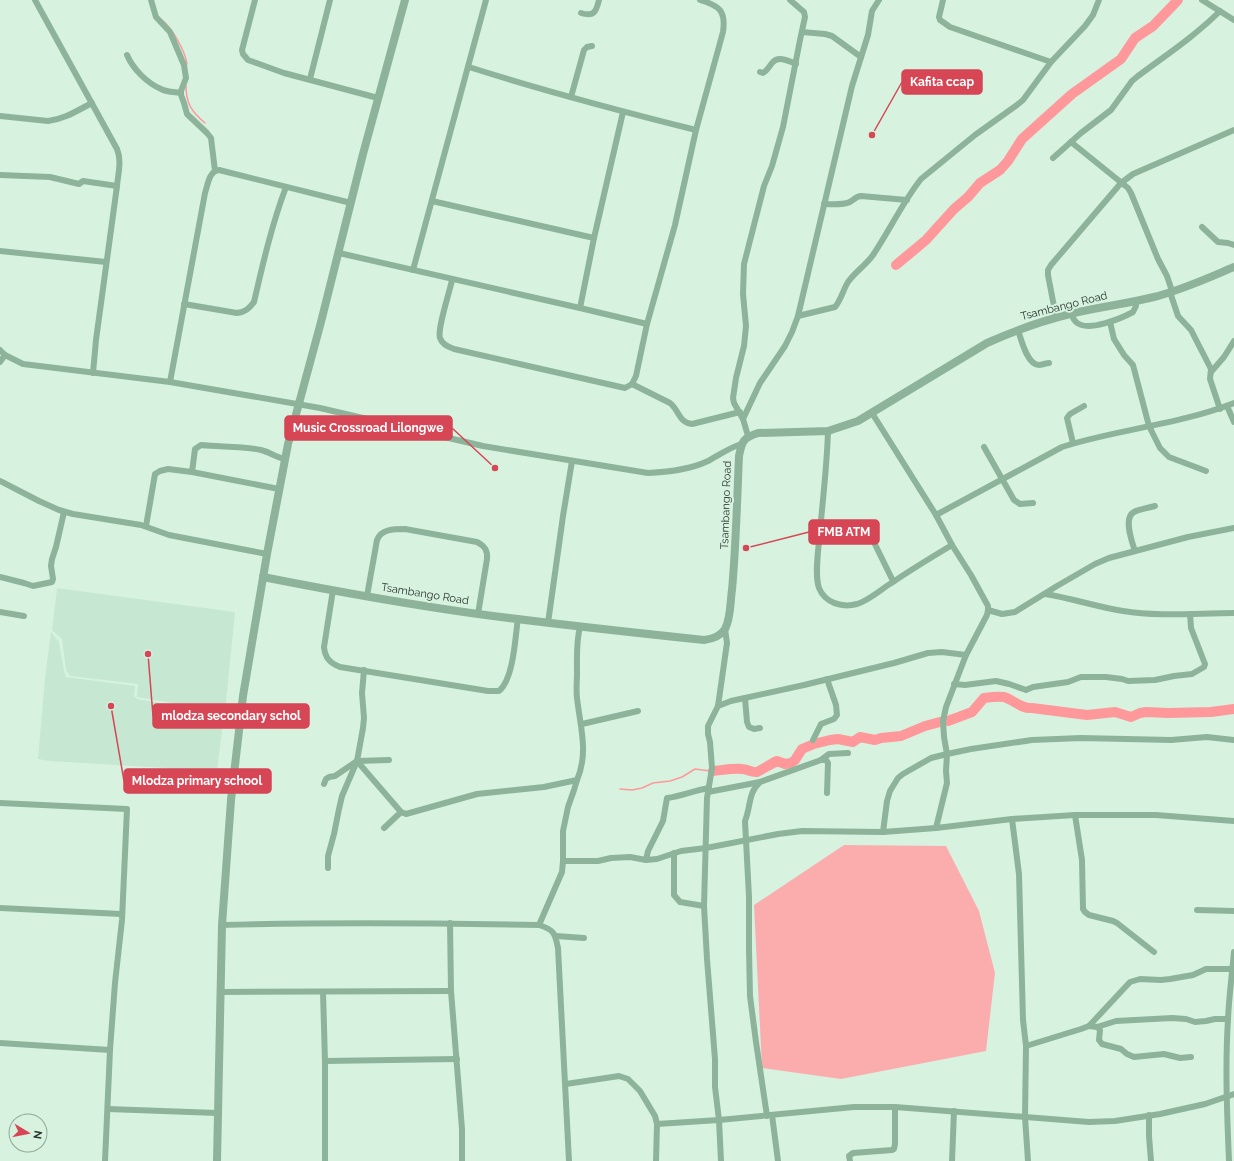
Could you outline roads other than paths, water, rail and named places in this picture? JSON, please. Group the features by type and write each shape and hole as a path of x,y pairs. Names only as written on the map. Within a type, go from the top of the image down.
{"street":[{"path":"35,0 92,103 119,155 120,161 93,373"},
{"path":"151,0 156,17 170,32 184,65 186,78 180,93 188,114 211,138 215,171"},
{"path":"256,0 242,50 244,57 248,60 284,73 378,98"},
{"path":"310,79 330,0"},
{"path":"217,1161 222,925 231,800 243,696 285,459 378,98 405,0"},
{"path":"413,270 486,0"},
{"path":"581,13 587,15 592,14 596,10 599,0"},
{"path":"452,280 440,328 440,337 445,345 454,349 625,388 632,384 636,376 647,324 675,225 696,130 724,25 724,18 721,11 711,3 700,0"},
{"path":"0,350 5,355 22,364 170,382 298,404 482,446 572,461 648,473 670,472 693,467 703,463 732,447 741,444 748,436 743,419 734,403 733,398 736,378 744,346 746,326 743,294 744,264 764,186 772,166 783,127 806,17 805,13 790,0"},
{"path":"743,419 760,383 785,346 798,316 852,86 868,35 872,11 879,0"},
{"path":"943,0 939,17 940,20 950,27 1051,62"},
{"path":"798,316 836,307 848,282 872,257 921,179 975,135 1023,100 1051,62 1085,26 1093,15 1100,0"},
{"path":"1207,1 1234,20"},
{"path":"1053,158 1081,132 1111,110 1132,80 1191,37 1220,11"},
{"path":"802,32 832,36 861,57"},
{"path":"571,97 584,50 587,47 592,46"},
{"path":"128,55 129,60 137,71 149,81 160,89 180,93"},
{"path":"760,72 763,73 768,70 774,60 788,60 796,64"},
{"path":"468,67 623,112 696,130"},
{"path":"0,116 48,121 67,116 92,103"},
{"path":"580,308 594,238 623,112"},
{"path":"1056,317 1048,270 1121,183 1138,171 1234,130"},
{"path":"1071,142 1131,192 1158,260 1167,276 1178,316 1196,338 1211,369 1210,379 1220,409"},
{"path":"170,382 205,193 209,179 215,171 220,170 351,203"},
{"path":"0,175 50,177 79,184 83,182 117,186"},
{"path":"184,304 237,313 244,312 250,308 254,302 266,246 286,187"},
{"path":"824,204 847,204 852,202 858,196 907,200"},
{"path":"432,201 594,238"},
{"path":"1202,227 1218,242 1234,245"},
{"path":"0,251 106,262"},
{"path":"339,253 647,324"},
{"name":"Tsambango Road","path":"748,436 758,433 828,431 858,421 987,343 1018,330 1071,313 1171,292 1192,285 1234,266"},
{"path":"1071,313 1076,322 1083,325 1092,326 1110,322 1133,312 1136,306 1135,300"},
{"path":"1110,322 1114,339 1134,368 1149,426 1160,448 1169,457 1206,471"},
{"path":"1018,330 1029,359 1033,363 1039,365 1049,363"},
{"path":"1211,372 1224,357 1234,341"},
{"path":"0,362 5,355"},
{"path":"632,384 670,403 686,423 692,424 740,412"},
{"path":"936,515 1052,451 1073,443 1194,416 1220,409 1234,403"},
{"path":"1073,443 1067,418 1070,414 1084,406"},
{"path":"1227,406 1234,422"},
{"path":"872,413 936,515 952,545 987,601 988,610 966,655 946,707 943,721 947,754 947,783 936,828"},
{"path":"828,431 817,561 817,578 821,593 836,604 849,606 863,602 893,581 952,545"},
{"name":"Tsambango Road","path":"263,577 478,614 580,627 704,640 718,636 725,629 729,616 734,566 739,456 741,444"},
{"path":"192,472 195,449 201,445 253,449 268,452 272,455 285,459"},
{"path":"984,447 1016,503 1033,503"},
{"path":"548,623 572,461"},
{"path":"146,526 155,474 160,471 168,470 192,472 279,489"},
{"path":"0,480 39,501 64,512 141,524 169,535 267,554"},
{"path":"1135,551 1128,524 1129,518 1133,513 1155,506"},
{"path":"0,577 34,586 52,582 52,559 64,512"},
{"path":"866,526 893,581"},
{"path":"988,610 1002,614 1015,612 1095,564 1108,558 1188,537 1234,528"},
{"path":"367,596 379,536 382,532 405,529 482,544 488,554 488,559 478,614"},
{"path":"333,590 324,647 324,654 333,664 340,667 488,691 499,691 506,683 510,673 518,618"},
{"path":"1045,594 1123,611 1165,614 1234,612"},
{"path":"0,612 24,616"},
{"path":"954,684 965,685 996,681 1026,690 1068,682 1082,676 1106,677 1134,681 1155,680 1192,674 1204,667 1205,664 1192,632 1190,614"},
{"path":"539,925 562,872 563,830 568,807 582,764 582,724 577,690 577,642 580,627"},
{"path":"721,1161 704,906 709,790 712,768 708,726 718,706 726,650 725,629"},
{"path":"718,706 731,701 894,663 928,653 942,652 966,655"},
{"path":"328,868 328,856 342,796 357,761 364,718 362,693 364,670"},
{"path":"813,740 821,724 834,719 837,715 836,705 827,679"},
{"path":"744,698 749,727 754,729 760,728"},
{"path":"582,724 638,711"},
{"path":"883,832 887,801 890,791 898,778 902,774 931,758 971,748 1032,740 1081,738 1171,740 1207,737 1234,740"},
{"path":"646,860 648,851 663,821 667,798 760,782 821,760 829,754 848,752"},
{"path":"324,784 326,779 335,776 357,761 389,760"},
{"path":"821,760 826,760 828,763 827,793"},
{"path":"357,761 401,812 406,814 477,794 544,787 577,780"},
{"path":"760,782 753,790 751,795 748,814 745,821 749,897 750,996 756,1042 778,1161"},
{"path":"0,803 127,809 121,914 122,920 110,1050 106,1159"},
{"path":"384,828 401,812"},
{"path":"563,861 598,861 611,858 630,857 646,860 657,859 681,851 706,848 802,830 883,832 936,828 1012,819 1075,815 1156,815 1234,821"},
{"path":"1075,815 1082,860 1083,909 1089,915 1113,920 1154,952"},
{"path":"1012,819 1019,874 1023,1020 1026,1046 1025,1117 1028,1161"},
{"path":"674,853 674,895 680,902 704,906"},
{"path":"0,908 121,914"},
{"path":"1197,910 1234,911"},
{"path":"222,925 450,923 539,925 552,931 556,936 558,948 569,1161"},
{"path":"450,923 451,991 462,1129 462,1161"},
{"path":"556,936 584,938"},
{"path":"1229,1161 1231,1095 1226,1080 1228,1019 1234,952"},
{"path":"1026,1046 1089,1026 1130,982 1135,980 1170,979 1193,975 1206,969 1233,969"},
{"path":"220,992 451,991"},
{"path":"323,992 325,1161"},
{"path":"1089,1026 1097,1027 1116,1021 1172,1018 1186,1019 1195,1022 1228,1019"},
{"path":"1097,1027 1100,1030 1099,1040 1102,1044 1121,1049 1130,1056 1164,1054 1180,1058 1191,1057"},
{"path":"0,1043 110,1050"},
{"path":"325,1061 457,1059"},
{"path":"566,1084 619,1076 628,1079 640,1091 657,1124 656,1161"},
{"path":"657,1124 719,1120 854,1107 895,1107 1089,1122 1149,1115 1197,1106 1231,1095"},
{"path":"850,1161 849,1156 853,1153 894,1149 895,1107"},
{"path":"108,1109 217,1113"},
{"path":"952,1161 954,1111"},
{"path":"1149,1115 1151,1161"}],"waterway":[{"path":"896,265 926,240 980,183 1000,170 1008,161 1022,139 1072,94 1121,59 1135,38 1153,26 1178,0"},
{"path":"162,20 178,40 187,64"},
{"path":"186,86 187,98 193,111 205,123"},
{"path":"948,721 972,712 984,698 997,697 1004,697 1028,708 1087,715 1115,712 1131,717 1146,712 1211,712 1234,709"},
{"path":"713,771 744,769 757,772 777,761 785,764 791,763 795,760 802,749 814,744 838,739 853,742 860,737 875,740 901,736 925,726 940,722"},
{"path":"620,789 632,790 642,788 653,783 670,781 682,777 695,769 710,771"}],"place":[{"name":"Kafita ccap","path":"872,135"},
{"name":"Music Crossroad Lilongwe","path":"495,468"},
{"name":"FMB ATM","path":"746,548"},
{"name":"mlodza secondary schol","path":"148,654"},
{"name":"Mlodza primary school","path":"111,706"}]}
